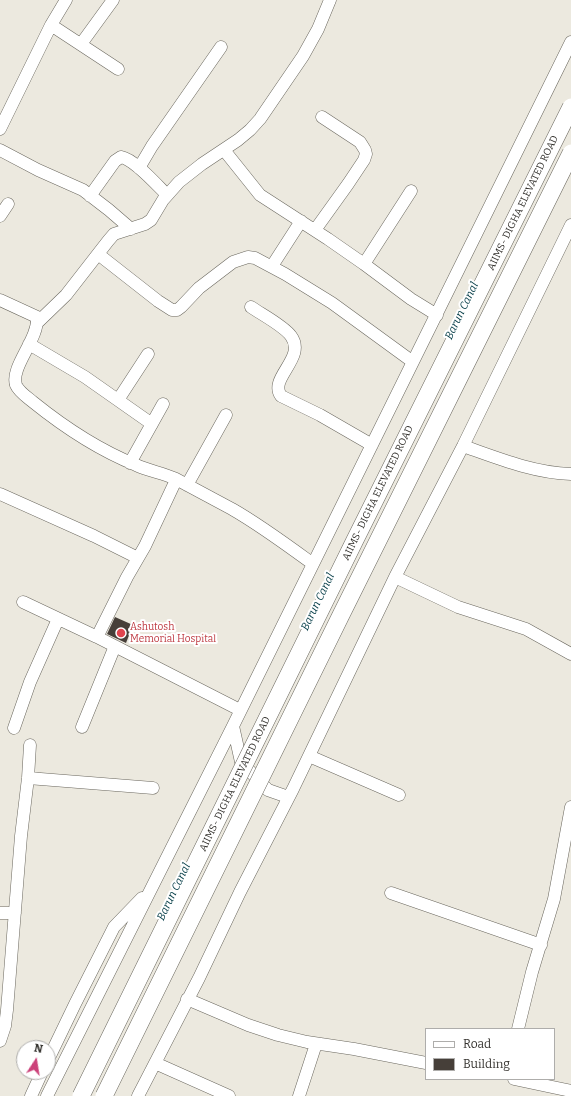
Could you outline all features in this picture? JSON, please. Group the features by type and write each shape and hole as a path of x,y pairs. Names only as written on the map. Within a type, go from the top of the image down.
{"highway":[{"name":"AIIMS- DIGHA ELEVATED ROAD","path":"81,1096 354,542 571,107"},
{"name":"AIIMS- DIGHA ELEVATED ROAD","path":"104,1096 311,674 571,153"}],"street":[{"path":"0,129 51,26 66,0"},
{"path":"81,44 114,0"},
{"path":"37,323 66,295 114,234 145,224 151,220 167,195 179,182 250,130 260,119 311,42 330,0"},
{"path":"51,26 118,69"},
{"path":"47,1096 372,445 571,42"},
{"path":"139,168 152,146 221,47"},
{"path":"315,230 348,184 364,160 366,154 360,142 322,118"},
{"path":"0,150 38,170 68,183 90,196 131,229"},
{"path":"224,150 260,195 273,205 315,230 411,299 436,315"},
{"path":"90,196 118,158 124,157 139,168 167,195"},
{"path":"364,264 411,191"},
{"path":"0,216 8,204"},
{"path":"272,266 300,221"},
{"path":"138,1096 199,978 395,578 463,446 571,225"},
{"path":"98,254 158,301 172,310 177,310 181,307 199,288 232,262 248,257 255,258 272,266 332,303 413,362"},
{"path":"0,300 34,314 37,317 36,331 17,370 15,379 16,385 20,392 47,414 98,447 130,463 162,473 182,482 234,510 271,534 312,564"},
{"path":"251,307 285,330 293,340 294,351 292,358 279,382 278,393 372,445"},
{"path":"30,344 85,377 152,424"},
{"path":"118,400 148,354"},
{"path":"130,463 164,404"},
{"path":"97,637 157,521 226,415"},
{"path":"463,446 527,467 571,474"},
{"path":"0,494 94,536 138,558"},
{"path":"395,578 458,607 526,629 571,654"},
{"path":"23,602 97,637 240,710"},
{"path":"14,728 35,671 58,619"},
{"path":"82,727 115,646"},
{"path":"232,726 241,762 268,790 288,798"},
{"path":"0,1041 5,1026 7,1010 30,745"},
{"path":"309,756 398,795"},
{"path":"28,778 153,788"},
{"path":"518,1028 532,972 556,890 571,806"},
{"path":"56,1043 114,927 150,890"},
{"path":"391,893 541,945"},
{"path":"0,913 15,913"},
{"path":"187,999 248,1025 278,1035 316,1044 354,1049 425,1063"},
{"path":"299,1096 316,1044"},
{"path":"155,1062 230,1096"},
{"path":"31,1096 38,1080"},
{"path":"519,1080 571,1090"}],"building":[{"path":"115,617 133,625 126,643 107,634"}],"place":[{"name":"Ashutosh Memorial Hospital","path":"121,633"}],"water label":[{"name":"Barun Canal","path":"462,311"},
{"name":"Barun Canal","path":"318,602"},
{"name":"Barun Canal","path":"174,892"}]}
